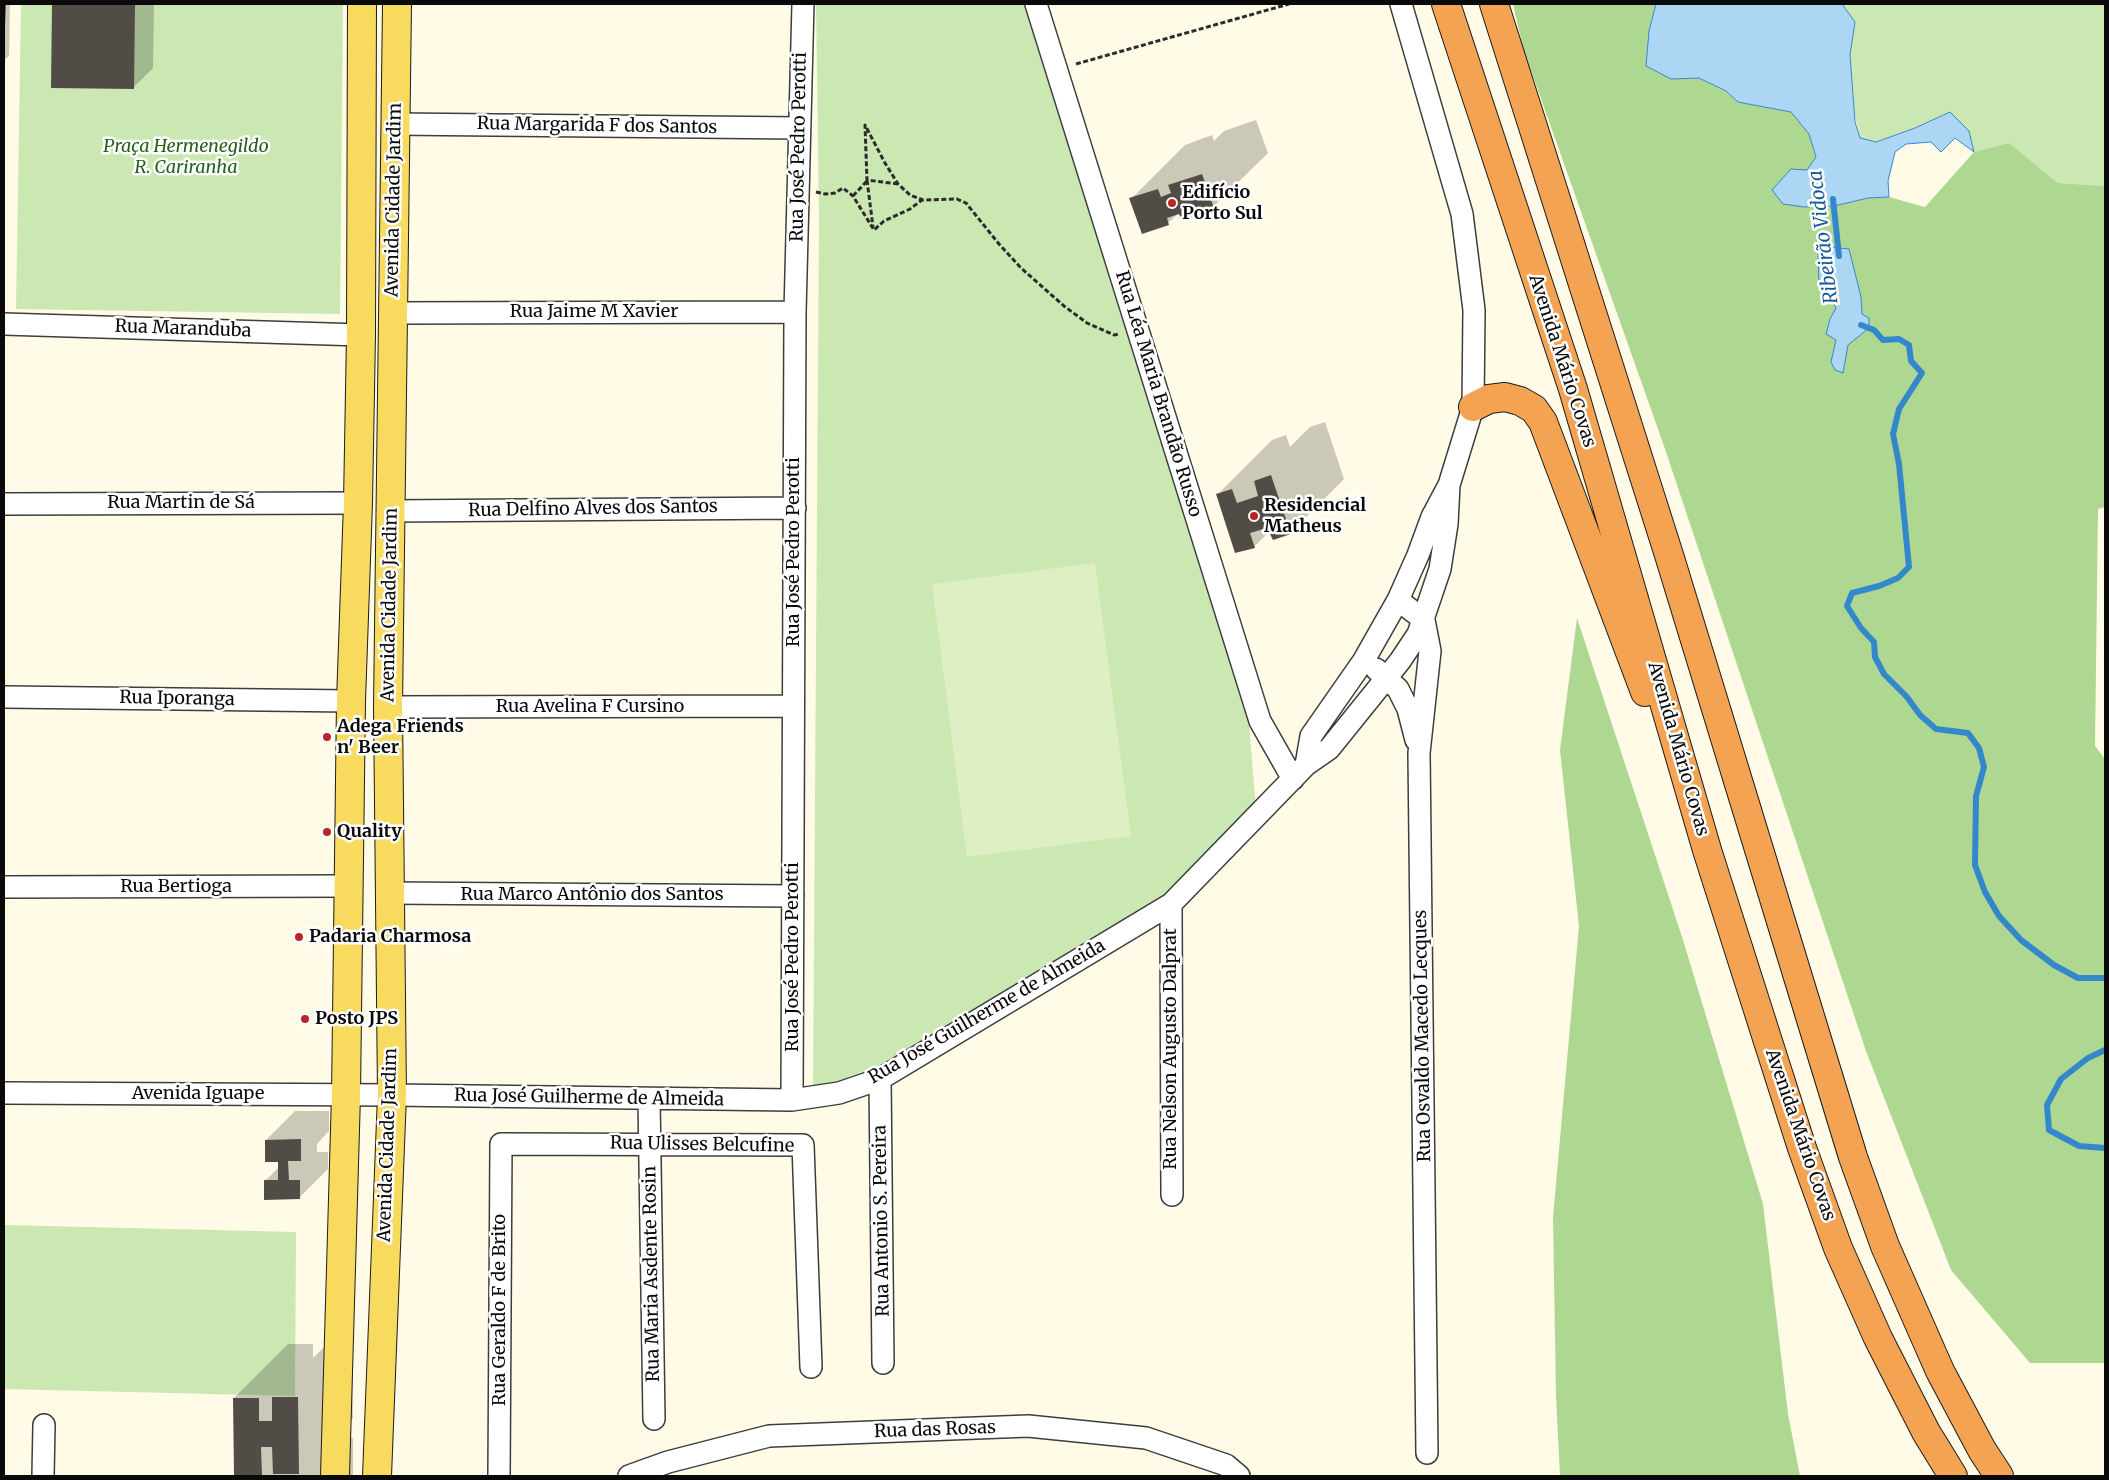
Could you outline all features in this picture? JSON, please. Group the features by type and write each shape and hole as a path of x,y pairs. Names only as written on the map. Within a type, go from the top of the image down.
{"highway":[{"name":"Avenida Mário Covas","path":"1446,4 1573,389 1706,850 1802,1148 1838,1248 1882,1347 1926,1432 1953,1476"},
{"path":"1494,4 1669,555 1853,1157 1885,1246 1940,1371 1982,1450 1999,1476"},
{"path":"1473,407 1488,399 1505,397 1520,401 1534,410 1543,422 1706,850"}],"main road":[{"name":"Avenida Cidade Jardim","path":"335,1476 346,1095 349,782 362,335 362,4"},
{"name":"Avenida Cidade Jardim","path":"377,1476 392,1095 388,707 397,4"},
{"path":"349,782 390,782"}],"street":[{"name":"Rua José Pedro Perotti","path":"792,1100 795,312 803,4"},
{"name":"Rua Léa Maria Brandão Russo","path":"1036,4 1260,721 1300,772"},
{"name":"Rua José Guilherme de Almeida","path":"1300,772 1311,736 1364,660 1398,600 1432,517 1449,486 1473,407 1474,310 1462,214 1401,4"},
{"name":"Rua Margarida F dos Santos","path":"394,124 799,128"},
{"name":"Rua Jaime M Xavier","path":"392,313 795,312"},
{"name":"Rua Maranduba","path":"4,324 362,335"},
{"name":"Rua José Guilherme de Almeida","path":"392,1095 792,1100 839,1093 880,1079 1171,904 1300,772 1329,749 1387,678 1418,634 1440,570 1447,524 1449,486"},
{"name":"Rua Martin de Sá","path":"4,504 358,503"},
{"name":"Rua Delfino Alves dos Santos","path":"392,511 795,508"},
{"path":"1398,600 1424,620"},
{"name":"Rua Osvaldo Macedo Lecques","path":"1424,620 1430,651 1419,753 1428,1453"},
{"path":"1364,660 1398,689 1408,709 1419,753"},
{"name":"Rua Iporanga","path":"4,697 351,701"},
{"name":"Rua Avelina F Cursino","path":"388,707 793,706"},
{"name":"Rua Bertioga","path":"4,887 348,886"},
{"name":"Rua Marco Antônio dos Santos","path":"390,893 793,896"},
{"name":"Rua Nelson Augusto Dalprat","path":"1171,904 1172,1195"},
{"name":"Rua Antonio S. Pereira","path":"880,1079 883,1363"},
{"name":"Avenida Iguape","path":"4,1093 392,1095"},
{"name":"Rua Maria Asdente Rosin","path":"649,1099 654,1418"},
{"name":"Rua Ulisses Belcufine","path":"502,1144 803,1145 811,1367"},
{"name":"Rua Geraldo F de Brito","path":"499,1476 502,1144"},
{"path":"44,1425 44,1476"},
{"name":"Rua das Rosas","path":"629,1476 668,1462 769,1436 1028,1426 1146,1438 1226,1465 1239,1476"}],"path":[{"path":"1056,70 1290,4"},
{"path":"874,230 867,180 865,125 898,184 910,195 922,200 957,199 966,203 1021,268 1064,306 1087,323 1114,335 1127,333"},
{"path":"852,196 867,180"},
{"path":"867,180 898,184"},
{"path":"799,189 825,194 835,193 843,188 852,196 874,230"},
{"path":"874,230 884,221 910,209 922,200"}],"green space":[{"name":"Praça Hermenegildo R. Cariranha","path":"21,4 343,4 340,314 16,309"},
{"path":"816,4 1024,4 1249,723 1256,809 1166,895 879,1066 813,1089 819,218"},
{"path":"1513,4 1656,4 1649,31 1671,79 1699,78 1726,91 1738,102 1791,112 1809,134 1816,157 1807,170 1834,206 1868,198 1889,197 1925,207 1974,152 2009,143 2058,183 2105,186 2105,507 2098,509 2095,746 2105,759 2105,1363 2030,1363 1951,1270 1866,1051 1664,446 1523,48"},
{"path":"1842,4 2105,4 2105,186 2058,183 2009,143 1974,152 1969,131 1950,112 1915,128 1876,142 1860,138 1855,116 1850,55 1855,22"},
{"path":"1095,563 1131,836 967,857 932,584"},
{"path":"1577,618 1683,940 1763,1204 1788,1414 1800,1476 1560,1476 1556,1397 1553,1217 1579,926 1560,750"},
{"path":"4,1225 296,1232 295,1396 4,1389"}],"water":[{"path":"1656,4 1842,4 1855,22 1850,55 1855,122 1860,138 1876,142 1915,128 1950,112 1969,131 1974,152 1955,138 1941,152 1931,142 1906,144 1895,152 1888,181 1889,197 1868,198 1834,206 1804,207 1783,204 1772,190 1791,169 1807,170 1816,157 1809,134 1791,112 1738,102 1726,91 1699,78 1671,79 1646,66 1649,31"},
{"path":"1818,246 1849,249 1861,297 1862,314 1869,318 1869,328 1848,345 1843,373 1835,370 1831,362 1836,340 1826,334 1830,319 1836,308 1831,297 1819,285"}],"building":[{"path":"4,4 6,4 5,28 4,28"},
{"path":"52,4 135,4 134,89 51,88"},
{"name":"Edifício Porto Sul","path":"1202,174 1214,208 1182,220 1179,214 1167,218 1169,225 1142,234 1129,198 1158,189 1161,197 1171,193 1168,185"},
{"name":"Residencial Matheus","path":"1271,475 1291,534 1273,540 1267,528 1250,533 1255,548 1235,553 1216,494 1232,489 1237,503 1258,496 1254,481"},
{"path":"301,1139 301,1161 288,1161 289,1180 300,1180 300,1199 264,1200 264,1180 278,1180 278,1162 265,1162 265,1140"},
{"path":"272,1397 298,1397 299,1474 273,1474 272,1447 261,1447 262,1475 234,1475 233,1398 259,1398 259,1421 272,1421"}],"waterway":[{"name":"Ribeirão Vidoca","path":"1833,199 1839,256"},
{"name":"Ribeirão Vidoca","path":"1861,325 1874,330 1883,340 1899,339 1909,345 1911,361 1922,373 1899,409 1893,434 1899,464 1909,567 1898,578 1879,586 1852,593 1847,606 1861,628 1874,642 1875,657 1884,674 1907,697 1920,715 1936,729 1968,733 1979,748 1984,767 1976,796 1975,865 1985,892 1999,916 2021,940 2054,965 2078,978 2105,978"},
{"name":"Ribeirão Vidoca","path":"2105,1050 2088,1058 2061,1079 2047,1105 2049,1130 2079,1146 2105,1148"}],"place":[{"name":"Edifício Porto Sul","path":"1172,203"},
{"name":"Residencial Matheus","path":"1254,516"},
{"name":"Adega Friends n' Beer","path":"327,737"},
{"name":"Quality","path":"327,832"},
{"name":"Padaria Charmosa","path":"299,937"},
{"name":"Posto JPS","path":"305,1019"}]}
